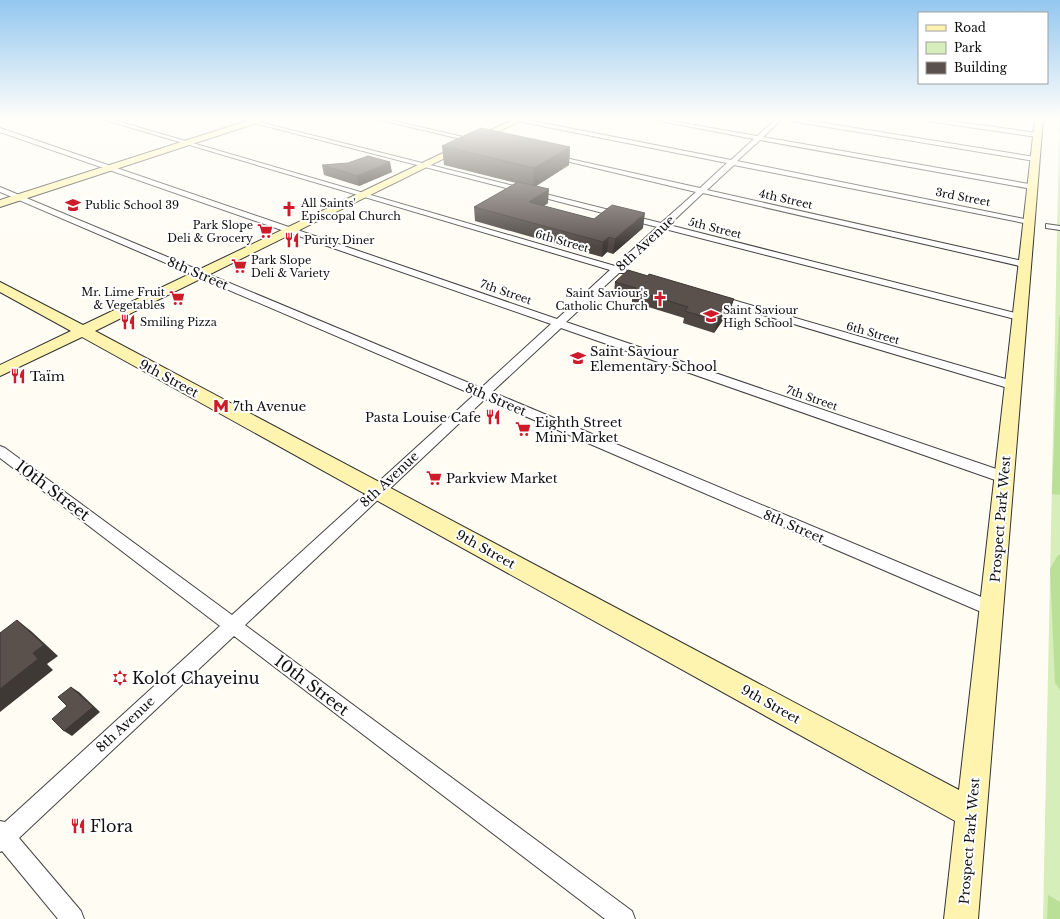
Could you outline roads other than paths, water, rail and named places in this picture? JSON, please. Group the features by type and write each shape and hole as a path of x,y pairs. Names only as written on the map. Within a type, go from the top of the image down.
{"street":[{"name":"7th Street","path":"92,162 1003,477"},
{"path":"0,204 128,162"},
{"name":"6th Street","path":"254,162 628,272"},
{"name":"5th Street","path":"412,162 1018,317"},
{"path":"0,371 430,162"},
{"name":"4th Street","path":"570,162 1024,264"},
{"name":"8th Avenue","path":"2,836 732,162"},
{"name":"3rd Street","path":"732,162 1029,222"},
{"path":"892,162 1032,187"},
{"name":"Prospect Park West","path":"961,919 992,609 1018,317 1035,162"},
{"name":"8th Street","path":"0,190 992,609"},
{"path":"1049,226 1060,228"},
{"name":"9th Street","path":"0,286 972,813"},
{"name":"6th Street","path":"704,295 1012,385"},
{"name":"10th Street","path":"0,451 624,919"},
{"path":"2,836 73,919"}],"place":[{"name":"Public School 39","path":"73,205"},
{"name":"All Saints' Episcopal Church","path":"289,209"},
{"name":"Park Slope Deli & Grocery","path":"265,231"},
{"name":"Purity Diner","path":"292,240"},
{"name":"Park Slope Deli & Variety","path":"239,266"},
{"name":"Mr. Lime Fruit & Vegetables","path":"177,298"},
{"name":"Saint Saviour's Catholic Church","path":"660,299"},
{"name":"Saint Saviour High School","path":"711,316"},
{"name":"Smiling Pizza","path":"128,322"},
{"name":"Saint Saviour Elementary School","path":"578,358"},
{"name":"Taïm","path":"18,376"},
{"name":"7th Avenue","path":"221,406"},
{"name":"Pasta Louise Cafe","path":"493,417"},
{"name":"Eighth Street Mini Market","path":"523,429"},
{"name":"Parkview Market","path":"434,478"},
{"name":"Kolot Chayeinu","path":"120,678"},
{"name":"Flora","path":"78,826"}]}
